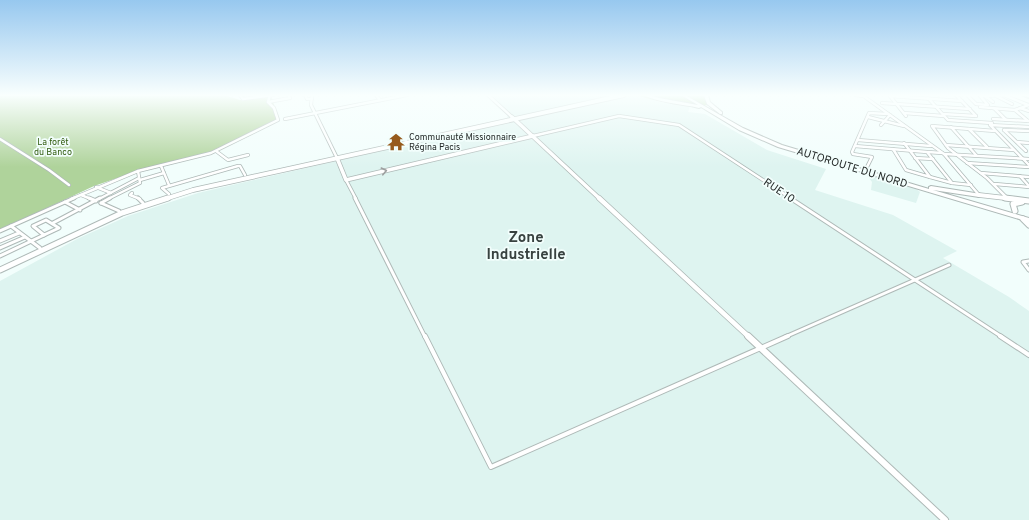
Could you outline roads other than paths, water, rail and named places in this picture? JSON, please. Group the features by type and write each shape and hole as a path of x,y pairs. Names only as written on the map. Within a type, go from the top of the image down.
{"highway":[{"name":"AUTOROUTE DU NORD","path":"726,119 757,137 786,148 1026,219"},
{"name":"AUTOROUTE DU NORD","path":"727,119 752,132 782,144 918,185 1029,216"},
{"path":"918,185 979,195"}],"main road":[{"path":"0,270 106,220 144,205 209,186 503,119"},
{"path":"0,266 120,211 169,194 245,175 337,157"},
{"path":"979,195 1029,202"},
{"path":"1015,211 1013,207 1014,203 1029,202"},
{"path":"1026,219 1029,225"}],"street":[{"path":"0,231 96,187 138,171 216,151 278,119"},
{"path":"319,119 337,157 346,180 491,467 949,265"},
{"path":"515,119 945,520"},
{"name":"RUE 10","path":"533,136 605,119"},
{"name":"RUE 10","path":"642,119 676,124 1029,355"},
{"path":"866,169 872,157 853,154 852,152 867,119"},
{"path":"877,119 906,126"},
{"path":"896,119 944,154 979,195"},
{"path":"949,119 1029,127"},
{"path":"1001,119 1029,121"},
{"path":"881,126 884,121"},
{"path":"998,125 991,125 1029,166"},
{"path":"995,131 932,126 948,148 994,184 1006,198"},
{"path":"951,127 976,155"},
{"path":"969,129 988,148"},
{"path":"1026,151 1004,130 1029,131"},
{"path":"346,180 533,136"},
{"path":"0,139 49,170 69,185"},
{"path":"858,140 933,146"},
{"path":"1017,142 1029,143"},
{"path":"904,143 930,177"},
{"path":"946,145 1014,150"},
{"path":"855,146 944,154 1029,159"},
{"path":"893,149 906,170 952,183 971,185"},
{"path":"216,151 228,160 248,155"},
{"path":"927,152 952,183"},
{"path":"915,158 933,159"},
{"path":"966,163 1029,166"},
{"path":"161,166 169,185"},
{"path":"169,194 162,189 169,185 240,166 245,175"},
{"path":"101,203 139,183 138,171"},
{"path":"53,224 139,179 164,173"},
{"path":"980,173 1029,177"},
{"path":"1020,176 1029,187"},
{"path":"994,184 1029,187"},
{"path":"96,187 116,195"},
{"path":"132,193 130,195 140,199 143,203"},
{"path":"81,195 120,211"},
{"path":"65,202 80,210"},
{"path":"0,255 45,236 59,229 46,220 33,226 45,236"},
{"path":"11,226 40,248"},
{"path":"0,241 20,232"},
{"path":"1,247 25,237"},
{"path":"15,241 21,246"},
{"path":"1,247 8,252"},
{"path":"1029,261 1023,262 1029,270"}],"place":[{"name":"Communauté Missionnaire Régina Pacis","path":"396,142"}],"district":[{"name":"Zone Industrielle","path":"526,246"}],"park label":[{"name":"La forêt du Banco","path":"53,148"}]}
